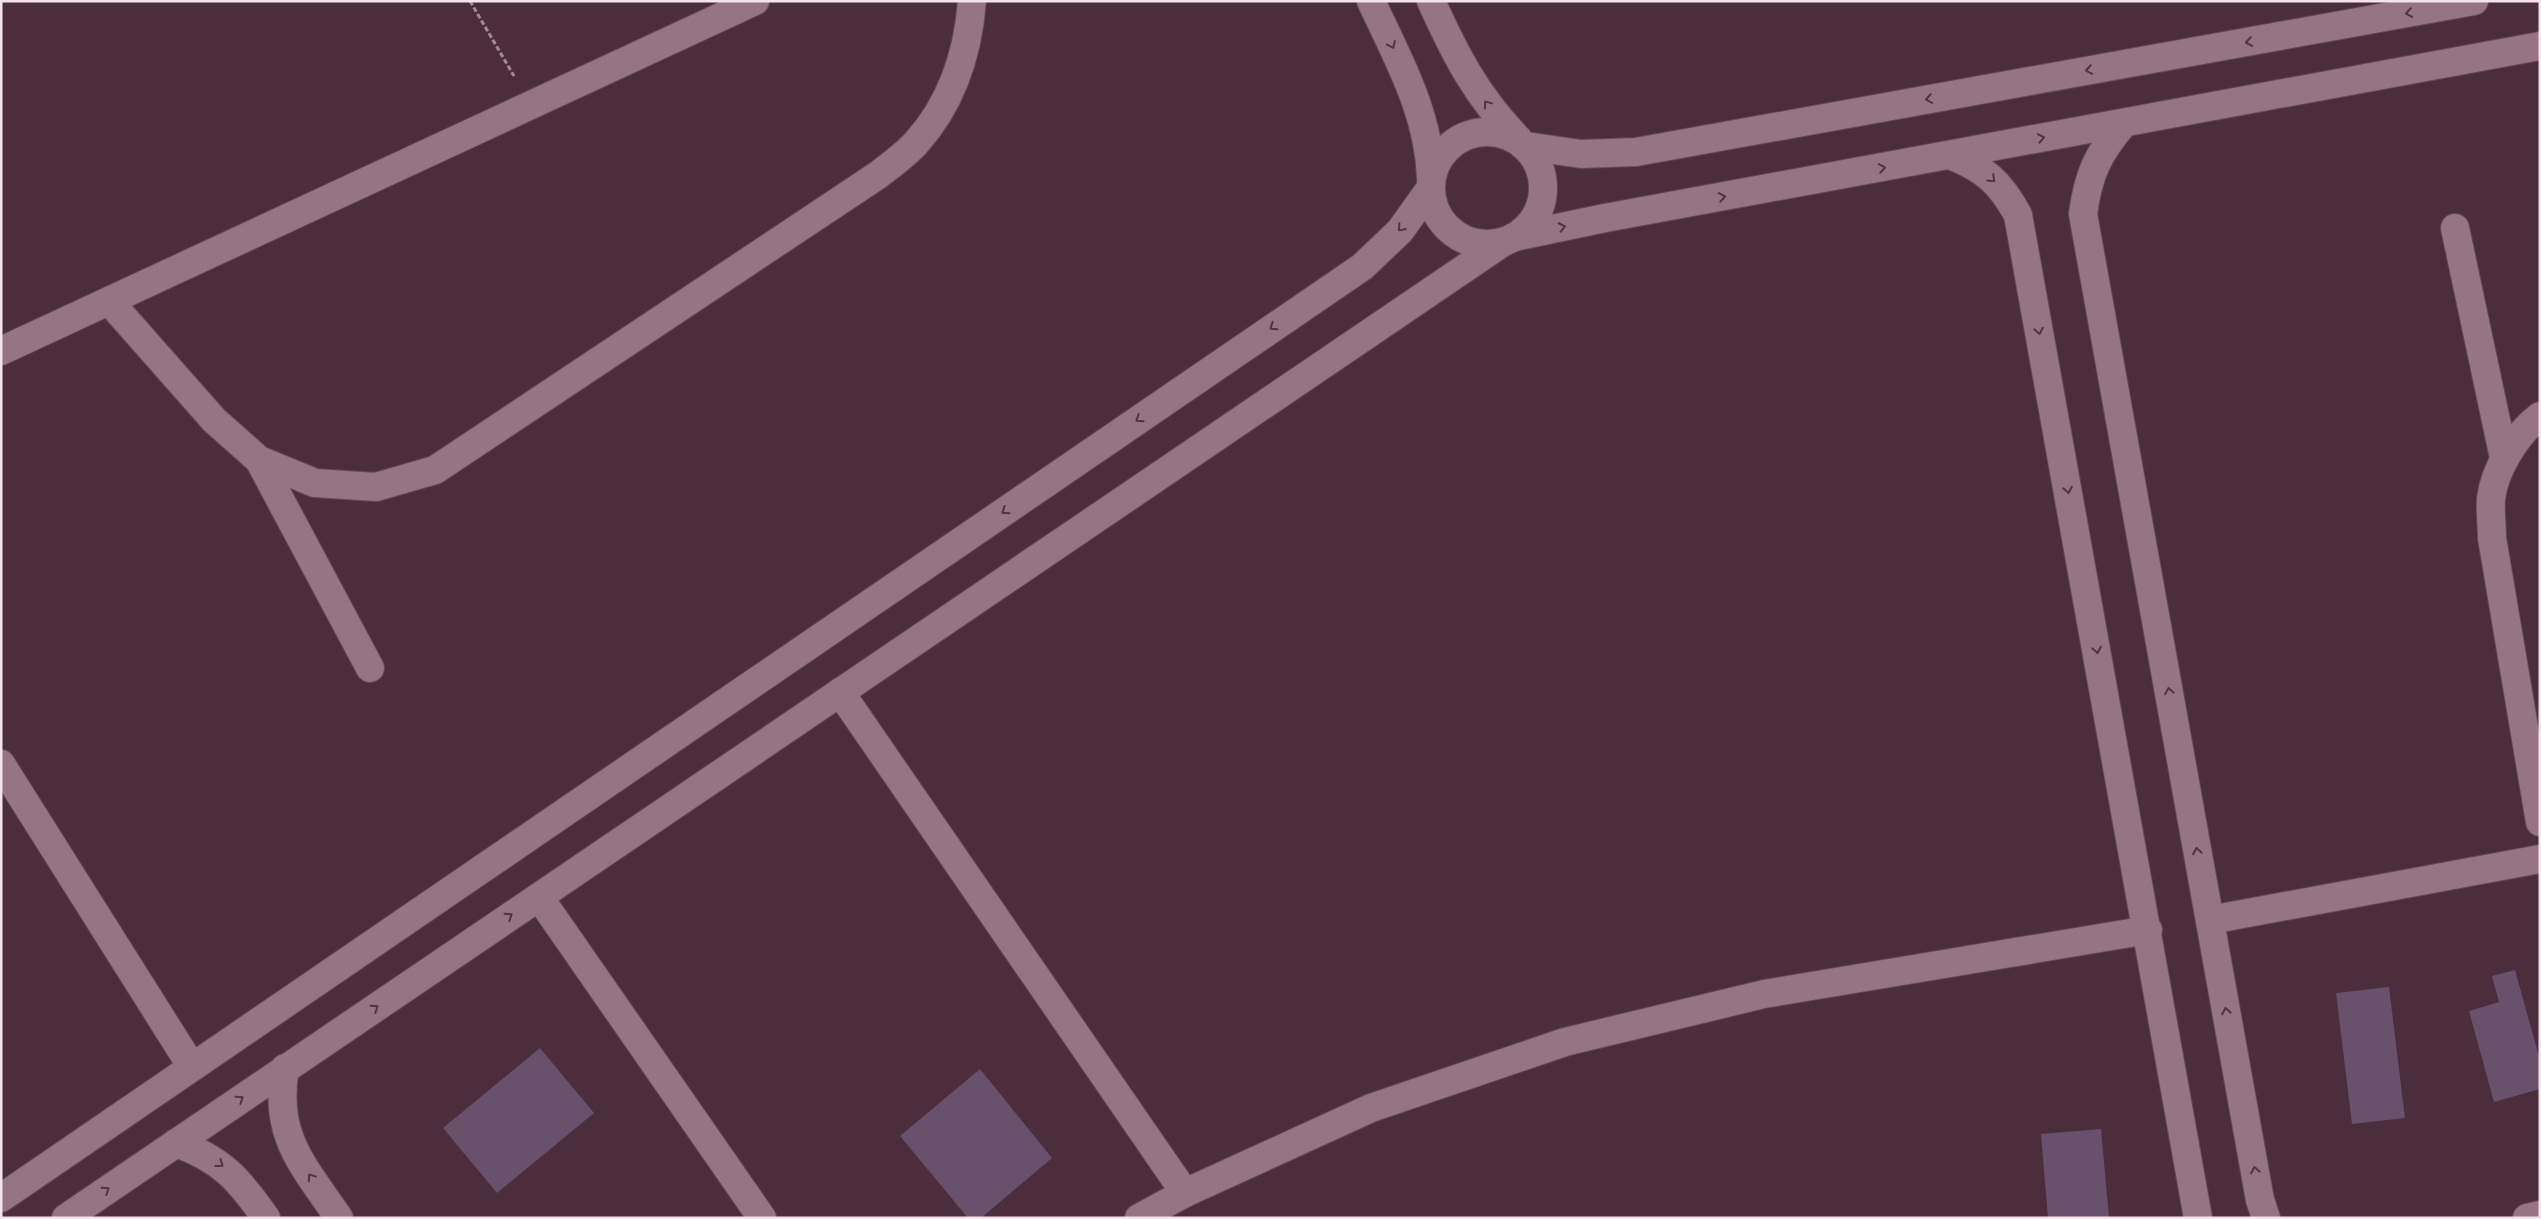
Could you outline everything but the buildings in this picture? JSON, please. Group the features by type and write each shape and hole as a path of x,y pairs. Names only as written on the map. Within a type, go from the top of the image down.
{"street":[{"path":"1,351 755,1"},
{"path":"108,301 214,420 259,460 315,483 376,486 435,470 878,175 916,143 946,102 965,56 972,1"},
{"path":"1371,1 1422,115 1430,158 1430,185 1434,209 1445,227 1462,239 1482,244 1605,218 2540,46"},
{"path":"66,1218 1531,224 1541,205 1544,184 1539,163 1496,115 1475,88 1458,59 1431,1"},
{"path":"1,1198 1362,267 1400,231 1430,185 1436,162 1448,146 1464,135 1482,131 1502,132 1523,143 1581,154 1636,152 2474,1"},
{"path":"2124,123 2108,142 2094,164 2086,189 2083,214 2260,1200 2266,1218"},
{"path":"1950,155 1972,164 1992,177 2007,194 2018,215 2148,930 2198,1218"},
{"path":"2455,228 2504,458"},
{"path":"2540,416 2528,425 2504,458 2491,497 2492,538 2540,822"},
{"path":"259,460 370,668"},
{"path":"840,692 1185,1193"},
{"path":"5,777 192,1067"},
{"path":"2210,920 2540,859"},
{"path":"538,897 762,1218"},
{"path":"1139,1218 1185,1193 1371,1108 1566,1042 1764,994 2148,930"},
{"path":"286,1068 282,1091 282,1114 288,1137 298,1157 339,1218"},
{"path":"176,1143 202,1153 231,1172 246,1188 266,1218"},
{"path":"2527,1218 2540,1215"}],"path":[{"path":"470,1 531,105"}]}
